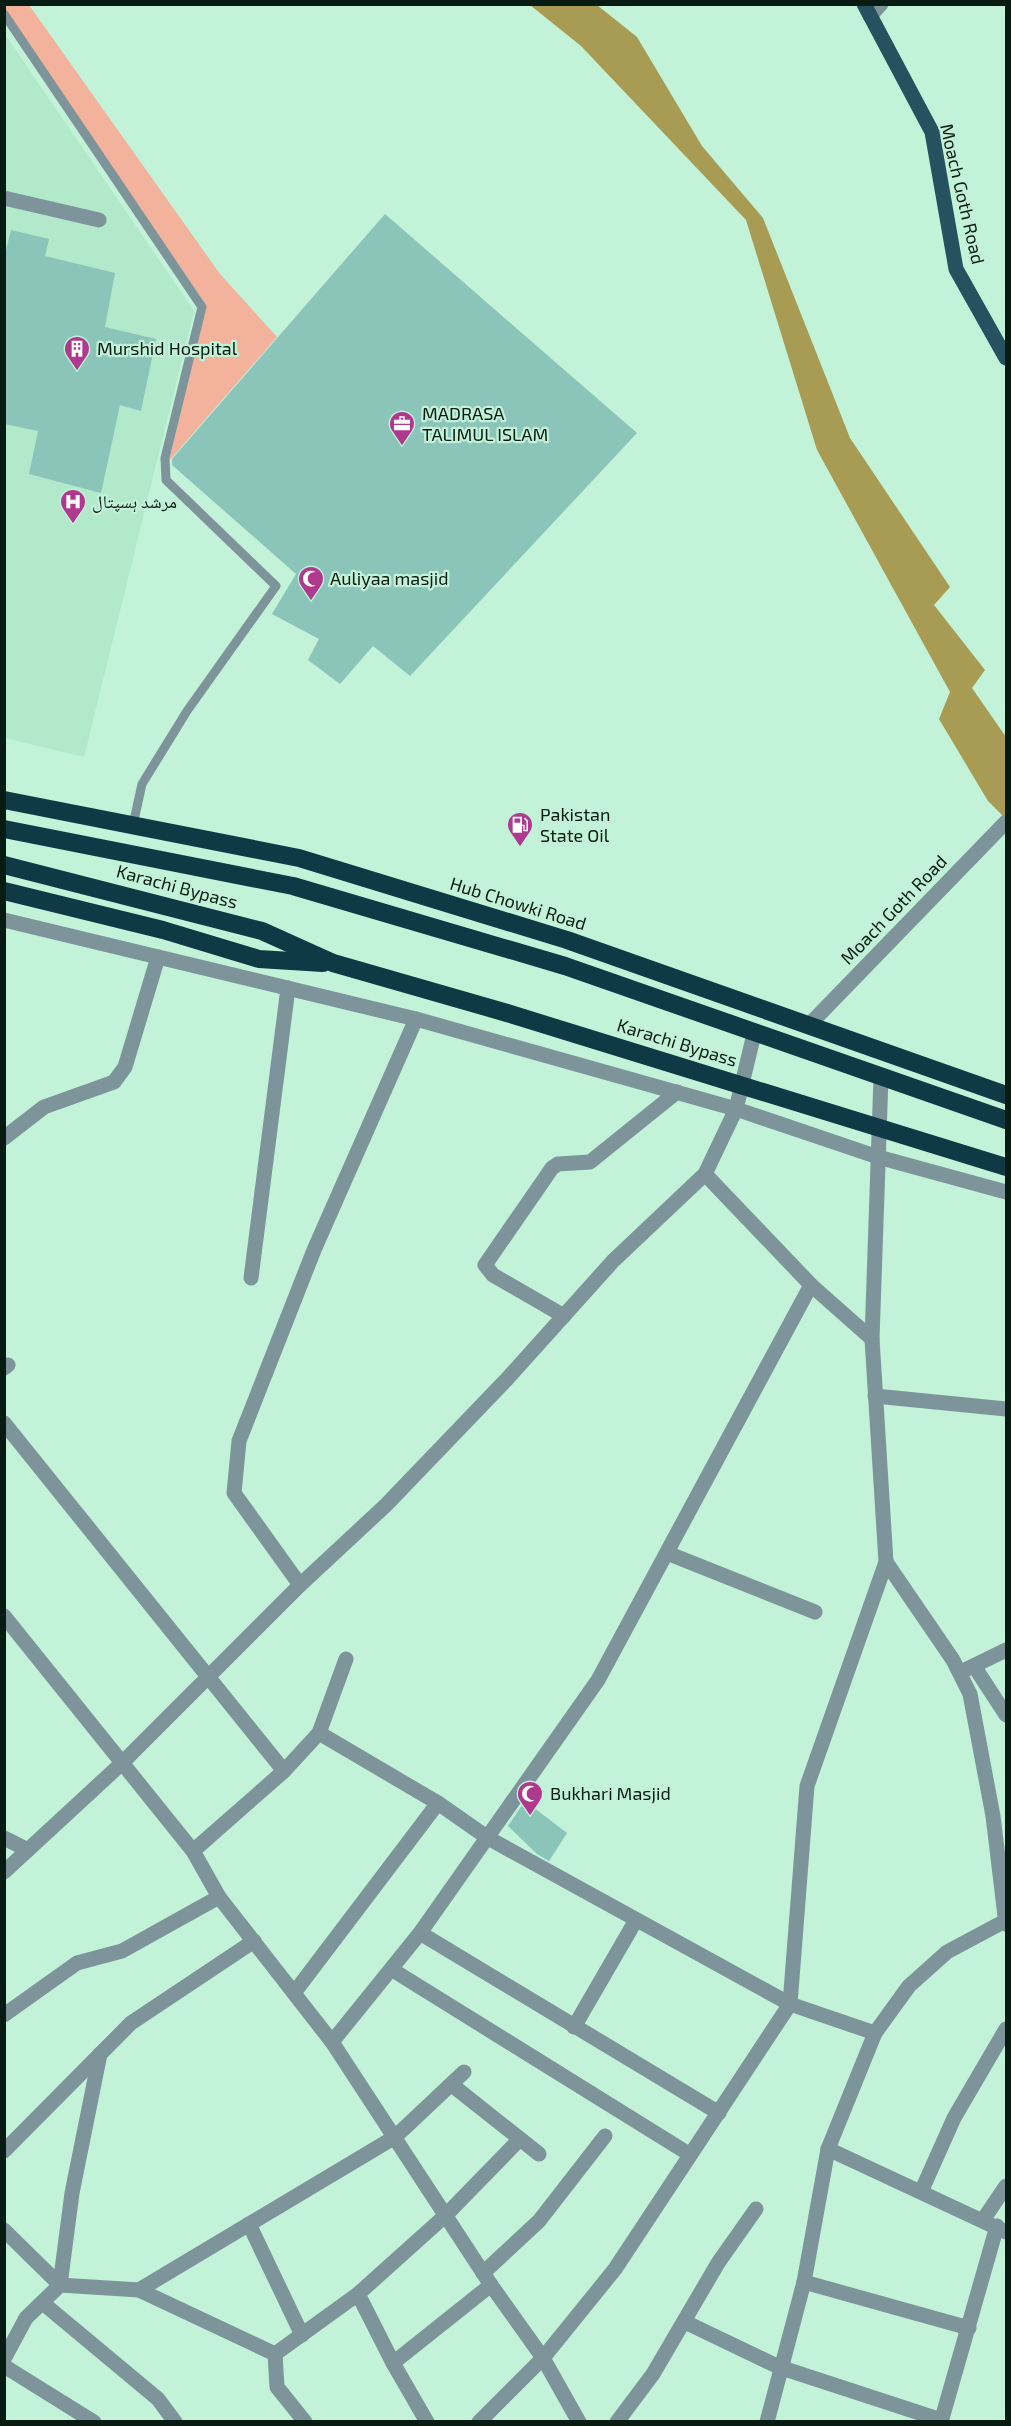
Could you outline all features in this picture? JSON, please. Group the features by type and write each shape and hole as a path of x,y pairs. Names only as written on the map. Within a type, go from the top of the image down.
{"highway":[{"name":"Hub Chowki Road","path":"4,800 299,858 567,940 1006,1095"},
{"path":"4,829 293,886 565,966 754,1034 1006,1120"},
{"name":"Karachi Bypass","path":"4,865 261,931 333,963 742,1085 1006,1167"},
{"name":"Karachi Bypass","path":"4,891 163,930 259,959 333,963"}],"main road":[{"name":"Moach Goth Road","path":"867,10 932,132 956,269 1006,358"}],"street":[{"path":"867,10 881,4"},
{"path":"4,198 99,220"},
{"name":"Moach Goth Road","path":"809,1025 1005,824"},
{"path":"4,920 416,1019 736,1109 878,1157 1006,1192"},
{"path":"4,1138 44,1107 114,1082 125,1067 158,957"},
{"path":"251,1278 288,988"},
{"path":"300,1585 234,1493 239,1441 314,1250 416,1019"},
{"path":"4,1872 121,1764 300,1585 386,1505 507,1379 613,1261 705,1174 736,1109 754,1034"},
{"path":"479,2421 543,2358 615,2269 790,2004 807,1786 886,1562 872,1339 881,1077"},
{"path":"564,1316 493,1275 486,1265 552,1168 558,1164 590,1162 677,1092"},
{"path":"705,1174 811,1285 872,1339"},
{"path":"332,2042 420,1933 598,1680 811,1285"},
{"path":"875,1396 1006,1409"},
{"path":"4,1423 284,1771"},
{"path":"667,1553 815,1612"},
{"path":"767,2421 779,2367 804,2282 828,2150 875,2033 909,1986 947,1952 1006,1922 981,1748 970,1694 959,1673 886,1562"},
{"path":"4,1616 193,1851 219,1897 332,2042 487,2279 543,2358 579,2421"},
{"path":"959,1673 1006,1650"},
{"path":"193,1851 284,1771 319,1733 346,1659"},
{"path":"974,1666 1006,1715"},
{"path":"319,1733 438,1803 488,1838 790,2004 875,2033"},
{"path":"294,1993 438,1803"},
{"path":"4,1838 28,1850"},
{"path":"4,2015 77,1963 122,1951 219,1897"},
{"path":"574,2027 636,1920"},
{"path":"420,1933 719,2113"},
{"path":"4,2151 130,2023 254,1941"},
{"path":"391,1969 689,2154"},
{"path":"921,2192 954,2118 1006,2029"},
{"path":"4,2359 26,2318 44,2304 60,2285 72,2193 100,2054"},
{"path":"140,2290 395,2137 464,2072"},
{"path":"452,2085 540,2154"},
{"path":"393,2363 487,2279 539,2221 605,2136"},
{"path":"275,2354 358,2294 446,2215 520,2139"},
{"path":"828,2150 995,2226"},
{"path":"684,2322 779,2367 941,2421 969,2328 1006,2186"},
{"path":"617,2421 653,2374 718,2264 756,2209"},
{"path":"249,2224 302,2335"},
{"path":"4,2230 60,2285 140,2290 275,2354"},
{"path":"804,2282 969,2328"},
{"path":"358,2294 393,2363 427,2421"},
{"path":"44,2304 158,2399 175,2421"},
{"path":"275,2354 277,2387 305,2421"},
{"path":"4,2366 94,2421"}],"lane":[{"path":"4,14 202,307 165,458 166,480 276,586 187,711 142,784 133,825"}],"shaded area":[{"path":"4,5 29,5 220,274 277,337 169,461 206,305"},
{"path":"530,5 597,5 637,37 702,146 763,218 850,438 950,587 934,605 985,670 972,688 1006,737 1006,819 988,801 939,719 950,692 817,450 746,220 581,46"},
{"name":"مرشد ہسپتال","path":"4,33 194,311 84,757 5,738"}],"building":[{"name":"MADRASA TALIMUL ISLAM","path":"385,214 637,433 410,676 373,646 340,684 308,660 319,639 272,614 296,574 172,465 172,459"},
{"name":"Murshid Hospital","path":"11,230 49,239 45,256 115,273 105,327 156,339 141,411 120,405 101,493 29,474 38,431 4,424 4,258"},
{"name":"Bukhari Masjid","path":"525,1801 567,1833 549,1861 537,1854 508,1826"}],"place":[{"name":"Murshid Hospital","path":"77,372"},
{"name":"MADRASA TALIMUL ISLAM","path":"402,447"},
{"name":"مرشد ہسپتال","path":"73,525"},
{"name":"Auliyaa masjid","path":"311,602"},
{"name":"Pakistan State Oil","path":"520,848"},
{"name":"Bukhari Masjid","path":"530,1817"}]}
